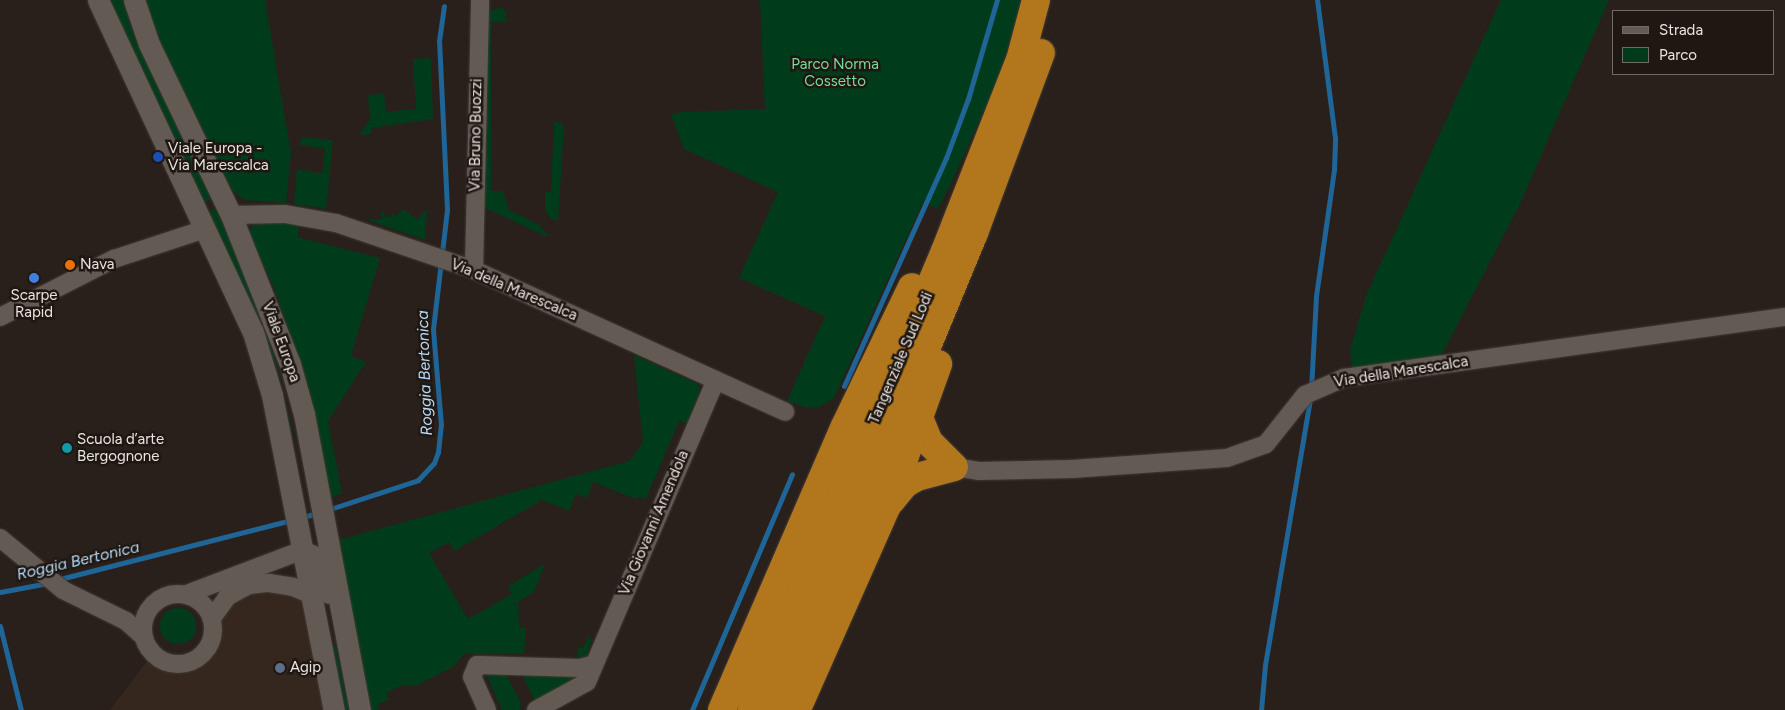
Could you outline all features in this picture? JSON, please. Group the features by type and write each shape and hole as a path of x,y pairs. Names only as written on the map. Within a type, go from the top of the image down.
{"highway":[{"name":"Tangenziale Sud Lodi","path":"752,710 945,251 1020,60 1036,0"},
{"name":"Tangenziale Sud Lodi","path":"776,710 974,233 1025,101 1055,0"},
{"path":"797,710 886,506 920,420 952,322 974,233"},
{"path":"722,710 880,351 914,284 945,251"},
{"path":"886,506 905,484 917,477 954,467 929,442 920,420"}],"street":[{"name":"Viale Europa","path":"98,0 253,332 272,395 334,710"},
{"name":"Viale Europa","path":"134,0 148,44 231,215 290,364 304,414 360,708"},
{"name":"Via Bruno Buozzi","path":"474,270 480,0"},
{"name":"Via della Marescalca","path":"231,215 268,212 336,223 474,270 785,412"},
{"path":"0,317 114,259 205,229"},
{"name":"Via della Marescalca","path":"954,467 979,470 1072,469 1227,458 1266,444 1310,391 1344,378 1785,317"},
{"name":"Via Giovanni Amendola","path":"536,710 582,686 590,676 592,665 716,380"},
{"path":"0,538 63,590 126,621 144,637 159,658 174,664 188,663 199,658 212,640 212,618 206,607 187,594"},
{"name":"Viale Europa","path":"303,550 319,557 360,708"},
{"path":"93,605 126,610 154,604 175,594 187,594 303,550"},
{"path":"212,618 226,597 249,585 269,583 293,587 312,595"},
{"path":"144,637 146,613 154,604"},
{"path":"487,710 472,676 477,665 580,668 592,665"}],"shaded area":[{"path":"243,590 304,592 333,710 110,710 150,657 169,666 187,668 208,655 217,633 215,618"}],"green space":[{"path":"106,0 123,0 135,40 212,199 201,204"},
{"path":"144,0 265,0 291,154 286,203 245,200 232,190 150,21"},
{"name":"Parco Norma Cossetto","path":"760,0 1021,0 1000,75 953,179 938,209 923,202 834,398 819,407 807,408 787,401 825,316 739,278 778,192 684,149 671,115 682,112 765,109"},
{"path":"1501,0 1609,0 1520,204 1441,356 1352,368 1350,350 1366,296"},
{"path":"501,7 505,10 506,22 491,22 491,191 503,191 509,210 539,225 550,238 483,207 487,13"},
{"path":"431,58 433,119 371,128 371,134 359,135 370,119 368,95 384,94 386,112 416,109 413,59"},
{"path":"554,121 564,125 558,221 549,217 545,210 545,192 551,192"},
{"path":"301,137 333,140 326,209 294,204 297,169 322,174 325,148 300,145"},
{"path":"215,208 243,267 273,352 293,435 291,447 206,212"},
{"path":"403,209 417,219 427,209 425,240 368,220 382,219 382,211 389,218 393,214 396,216"},
{"path":"279,222 300,225 297,237 380,258 351,356 366,362 328,421 342,493 330,499 293,343 275,290 264,266 256,260 247,235 253,225"},
{"path":"634,355 698,384 700,389 688,423 679,421 646,499 638,496 636,499 593,482 587,498 576,494 569,511 542,500 454,551 449,542 429,553 468,619 512,594 508,586 545,564 534,592 518,602 519,627 526,628 524,654 464,654 453,667 415,686 400,686 386,693 389,699 377,705 379,710 372,710 338,540 630,461 643,442"},
{"path":"178,608 191,613 196,626 191,639 178,644 165,639 160,626 165,613"},
{"path":"328,635 336,648 349,710 343,710"},
{"path":"589,635 592,641 585,658 577,659 578,648 583,648"},
{"path":"485,672 506,674 521,703 520,710 502,710"},
{"path":"521,672 572,676 573,680 535,701"}],"waterway":[{"path":"844,386 946,158 968,99 997,0"},
{"path":"1311,389 1316,296 1334,170 1335,138 1317,0"},
{"name":"Roggia Bertonica","path":"327,510 418,480 434,463 438,452 441,425 433,329 447,209 439,41 444,6"},
{"path":"1261,710 1265,665 1310,399"},
{"path":"692,710 792,474"},
{"name":"Roggia Bertonica","path":"301,518 319,512"},
{"name":"Roggia Bertonica","path":"56,580 292,520"},
{"name":"Roggia Bertonica","path":"0,592 48,583"},
{"name":"Roggia Bertonica","path":"0,626 21,710"}],"place":[{"name":"Viale Europa - Via Marescalca","path":"158,157"},
{"name":"Nava","path":"70,265"},
{"name":"Scarpe Rapid","path":"34,278"},
{"name":"Scuola d’arte Bergognone","path":"67,448"},
{"name":"Agip","path":"280,668"}]}
